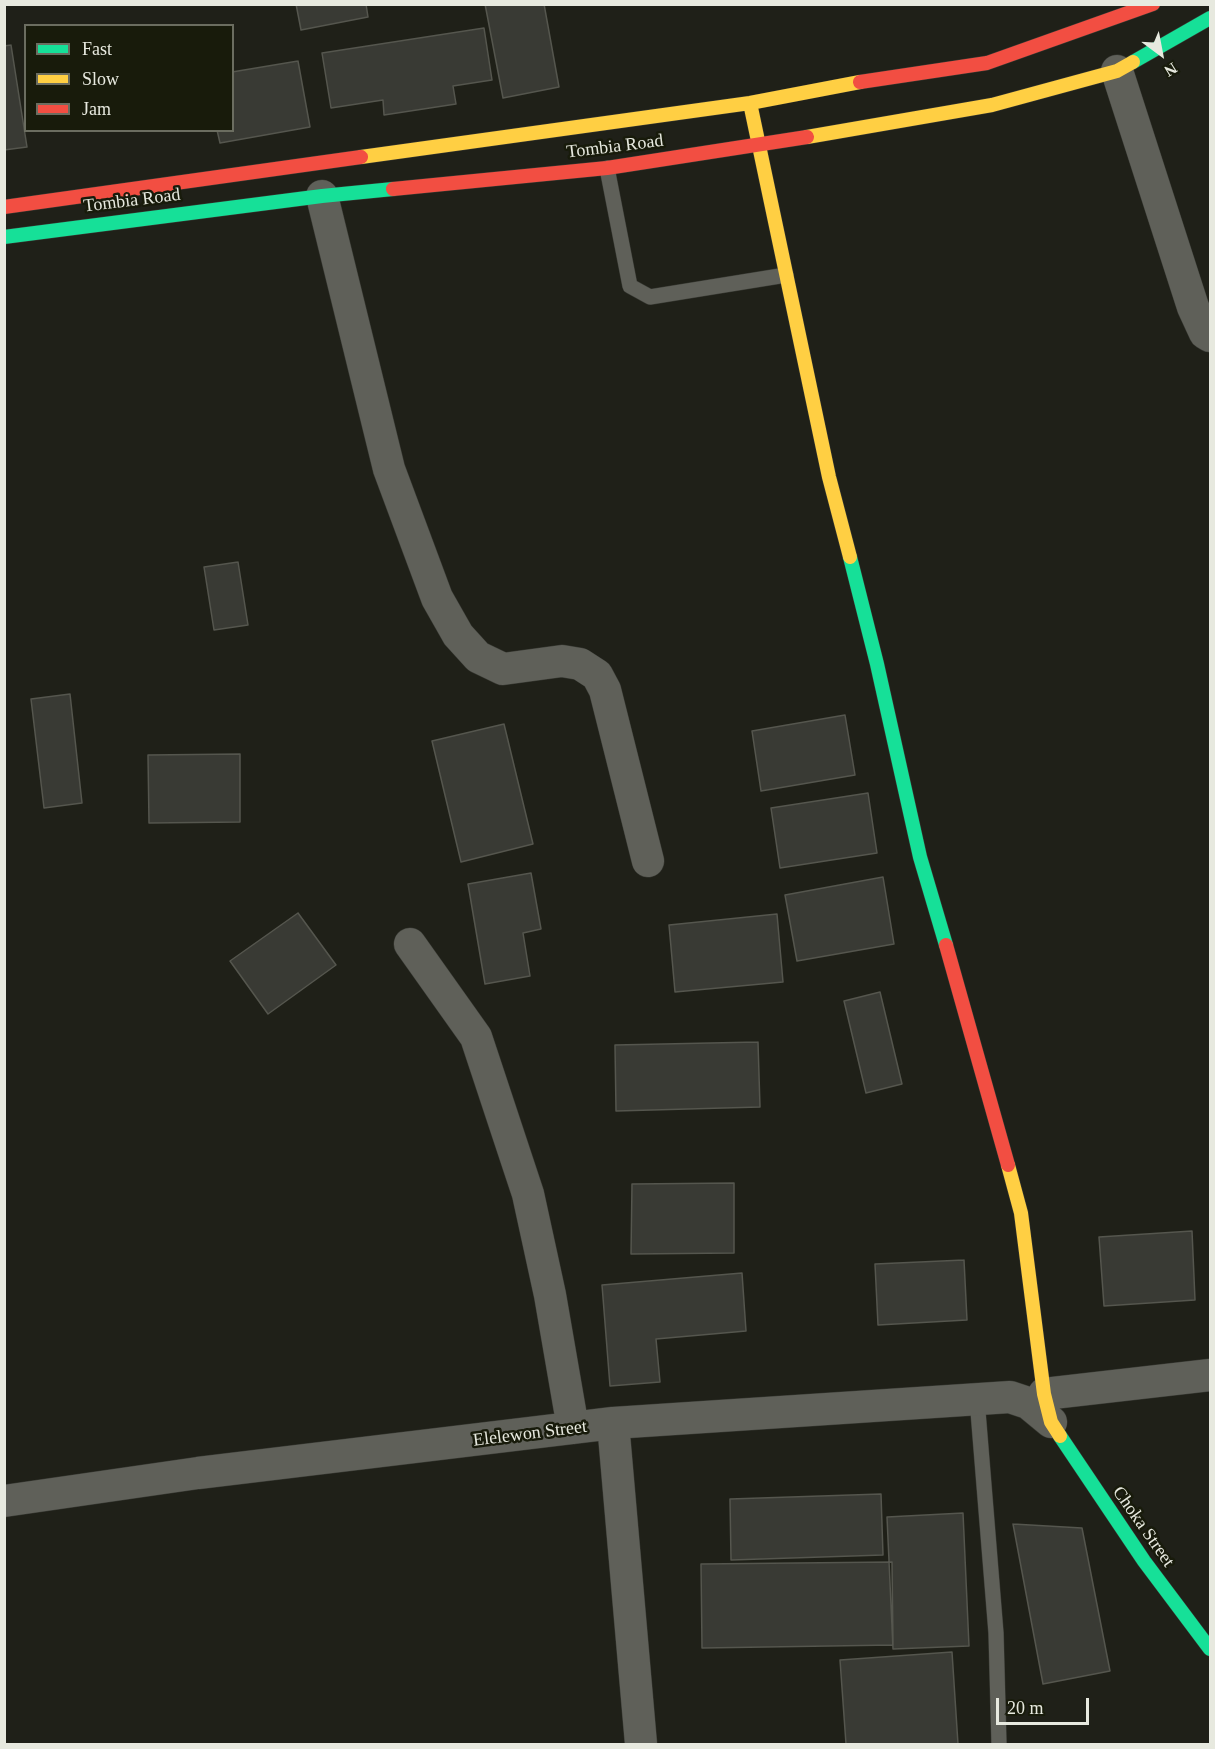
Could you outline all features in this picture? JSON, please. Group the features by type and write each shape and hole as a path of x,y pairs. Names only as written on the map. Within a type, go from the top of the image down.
{"main road":[{"name":"Tombia Road","path":"4,207 750,103 894,76 987,63 1153,4"},
{"name":"Tombia Road","path":"4,237 322,196 607,168 992,105 1117,71 1210,18"},
{"path":"750,103 829,477 877,664 920,857 970,1025 1021,1213 1048,1408"},
{"name":"Choka Street","path":"1048,1408 1072,1457 1144,1561 1210,1648"}],"street":[{"path":"1117,71 1193,307 1205,333 1210,336"},
{"path":"322,196 389,469 437,598 458,635 478,657 503,669 562,662 580,664 597,675 605,690 648,861"},
{"path":"410,944 476,1037 528,1194 550,1294 573,1428"},
{"path":"1048,1408 1210,1375"},
{"name":"Elelewon Street","path":"4,1501 198,1473 614,1424 1010,1397 1048,1408"},
{"path":"614,1424 641,1744"}],"lane":[{"path":"607,168 630,286 650,297 786,275"},
{"path":"977,1399 996,1633 999,1744"}],"building":[{"path":"296,4 366,4 368,17 301,30"},
{"path":"485,4 544,4 559,87 503,98"},
{"path":"484,28 492,80 453,86 456,104 384,115 383,100 331,108 322,53"},
{"path":"11,45 27,147 4,150 4,46"},
{"path":"298,61 310,127 220,143 217,132 234,132 234,72"},
{"path":"238,562 248,625 214,630 204,567"},
{"path":"70,694 82,803 44,808 31,699"},
{"path":"845,715 855,775 761,791 752,731"},
{"path":"504,724 533,844 461,862 432,741"},
{"path":"240,754 240,822 149,823 148,755"},
{"path":"868,793 877,853 780,868 771,808"},
{"path":"531,873 541,929 523,933 530,976 485,984 468,884"},
{"path":"883,877 894,944 797,961 785,895"},
{"path":"298,913 336,965 268,1014 230,961"},
{"path":"777,914 783,982 675,992 669,925"},
{"path":"880,992 902,1084 866,1093 844,1001"},
{"path":"758,1042 760,1107 616,1111 615,1045"},
{"path":"734,1183 734,1253 631,1254 632,1184"},
{"path":"1192,1231 1195,1300 1104,1306 1099,1237"},
{"path":"964,1260 967,1320 878,1325 875,1264"},
{"path":"742,1273 746,1331 656,1339 660,1382 610,1386 602,1285"},
{"path":"881,1494 883,1555 731,1560 730,1499"},
{"path":"963,1513 969,1646 893,1649 887,1517"},
{"path":"1013,1524 1082,1528 1110,1671 1043,1684"},
{"path":"892,1562 893,1645 702,1648 701,1564"},
{"path":"952,1652 958,1744 846,1744 840,1660"}],"traffic: fast":[{"path":"1133,62 1210,18"},
{"path":"4,237 393,189"},
{"path":"850,557 877,664 920,857 946,945"},
{"path":"1060,1436 1144,1561 1210,1649"}],"traffic: slow":[{"path":"807,137 992,105 1117,71 1133,62"},
{"path":"361,157 750,103 860,82"},
{"path":"750,103 829,477 850,557"},
{"path":"1008,1165 1021,1213 1044,1394 1051,1422 1060,1436"}],"traffic: jam":[{"path":"860,82 987,63 1153,4"},
{"path":"393,189 607,168 807,137"},
{"path":"4,207 361,157"},
{"path":"946,945 1008,1165"}]}
